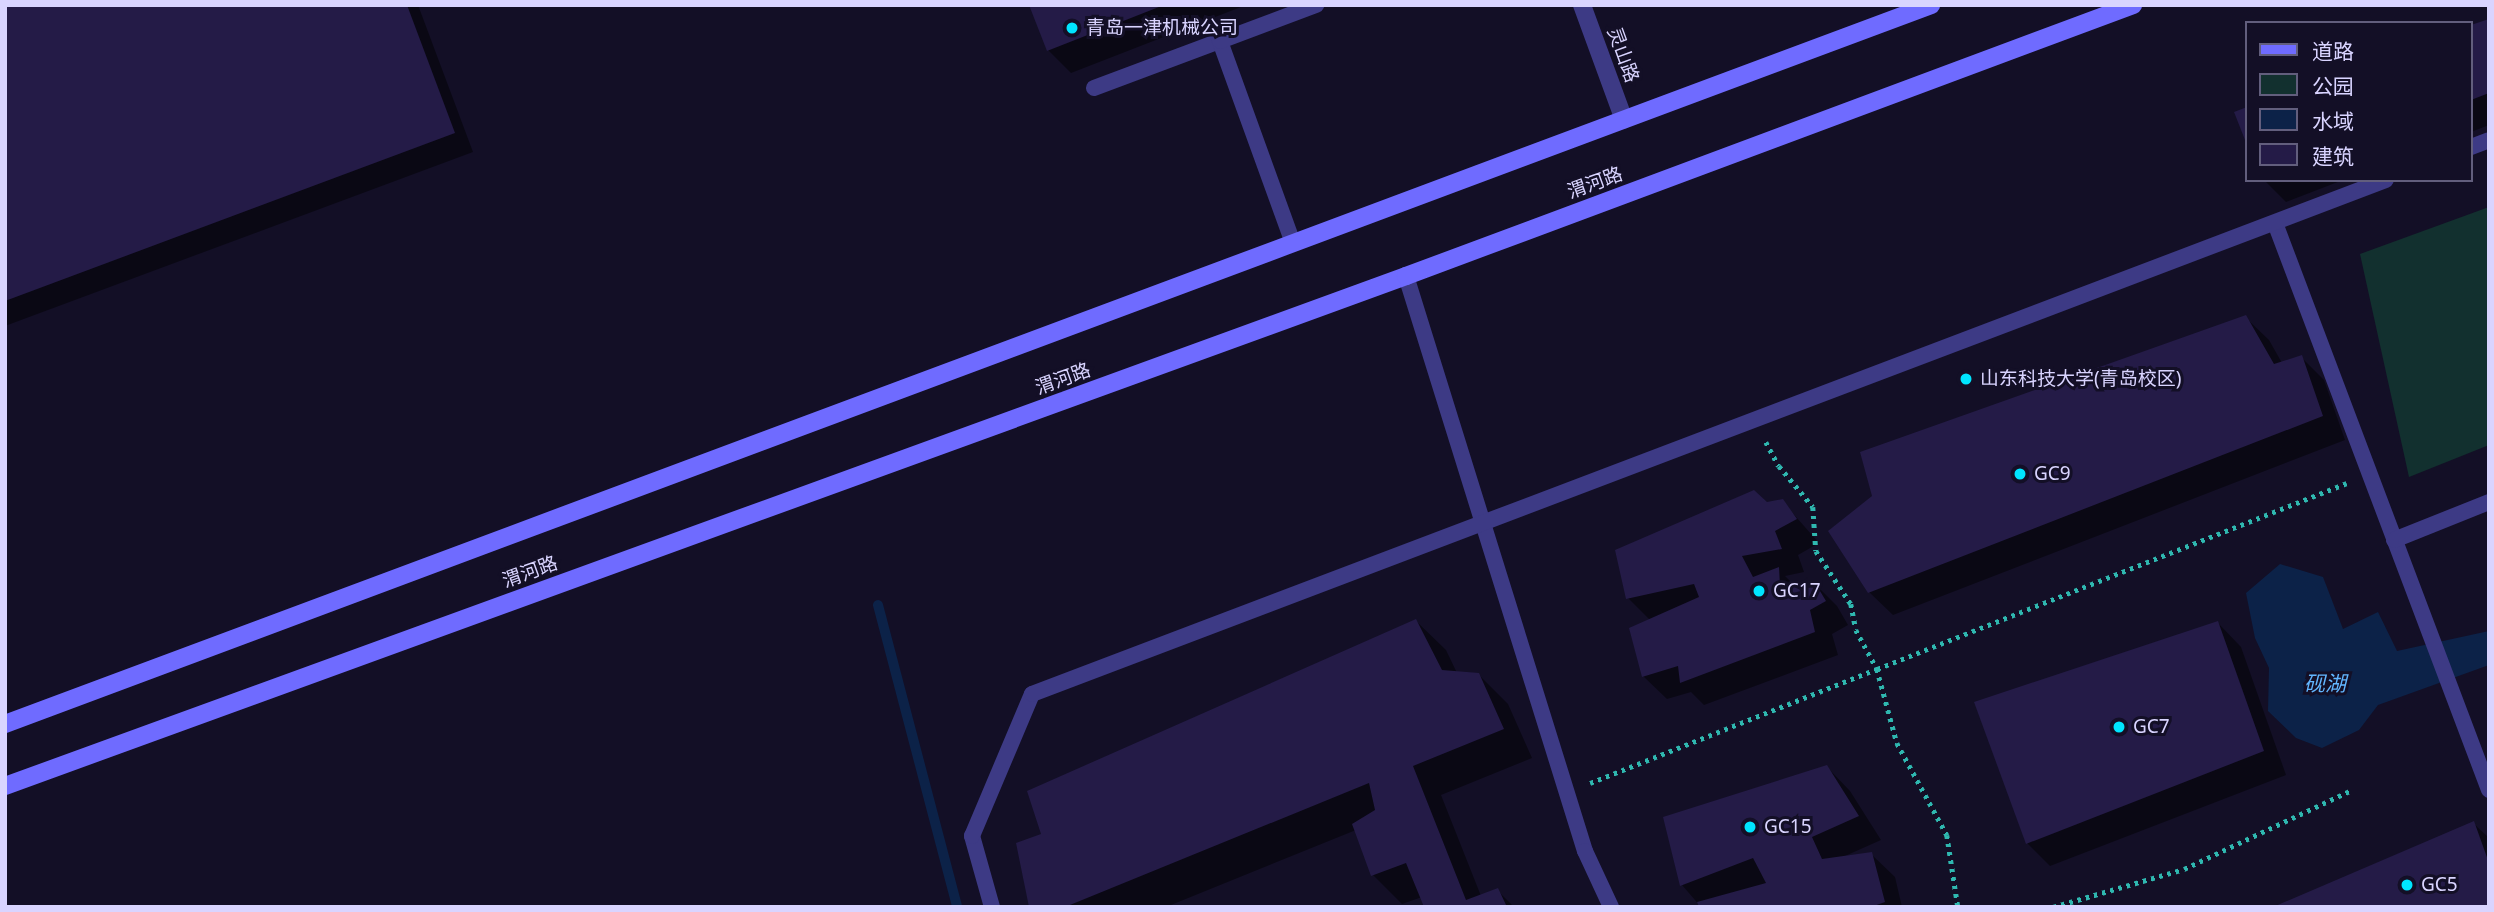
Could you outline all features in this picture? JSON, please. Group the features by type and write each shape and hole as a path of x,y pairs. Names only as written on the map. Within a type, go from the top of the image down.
{"main road":[{"path":"5,724 1931,5"},
{"name":"渭河路","path":"5,786 1406,276 2133,5"}],"street":[{"name":"灵山路","path":"1582,5 1624,120"}],"lane":[{"path":"1094,88 1316,5"},
{"path":"1220,41 1293,243"},
{"path":"992,907 972,836 1032,694 2381,182"},
{"path":"2275,223 2489,790"},
{"path":"1406,276 1585,851 1611,907"},
{"path":"2394,540 2489,502"}],"path":[{"path":"1755,419 1779,466 1813,508 1816,551 1851,604 1856,630 1877,669 1897,743 1947,835 1958,907"},
{"path":"1567,792 2369,474"},
{"path":"2053,907 2184,869 2350,791"}],"green space":[{"path":"2489,207 2489,445 2409,477 2360,254"}],"water":[{"name":"砚湖","path":"2280,564 2323,577 2343,629 2378,612 2397,651 2489,631 2489,665 2378,705 2359,730 2322,748 2296,738 2268,711 2269,668 2255,638 2246,593"}],"building":[{"path":"5,5 407,5 455,133 5,301"},
{"name":"青岛一津机械公司","path":"1029,5 1164,5 1047,51"},
{"path":"2489,19 2489,93 2473,99 2473,24"},
{"path":"2246,107 2246,142 2234,112"},
{"name":"GC9","path":"2246,315 2274,364 2302,355 2323,416 1868,593 1828,531 1872,496 1860,452"},
{"name":"GC17","path":"1754,490 1767,502 1783,499 1797,519 1775,531 1782,549 1742,556 1753,577 1779,567 1780,586 1814,581 1826,601 1810,610 1815,632 1680,683 1678,666 1642,677 1629,628 1699,597 1694,584 1626,599 1615,550"},
{"path":"1416,619 1442,670 1479,673 1504,729 1413,766 1466,900 1498,888 1507,907 1424,907 1406,863 1371,876 1352,824 1375,810 1369,783 1065,907 1029,907 1016,843 1041,834 1027,791"},
{"name":"GC7","path":"2218,621 2264,751 2026,844 1974,702"},
{"name":"GC15","path":"1827,765 1859,816 1812,837 1822,859 1872,852 1885,902 1871,907 1699,907 1697,902 1766,883 1753,858 1680,886 1663,817"},
{"name":"GC5","path":"2474,821 2489,863 2489,907 2273,907"}],"waterway":[{"path":"878,605 957,907"}],"place":[{"name":"青岛一津机械公司","path":"1072,28"},
{"name":"山东科技大学(青岛校区)","path":"1966,379"},
{"name":"GC9","path":"2020,474"},
{"name":"GC17","path":"1759,591"},
{"name":"GC7","path":"2119,727"},
{"name":"GC15","path":"1750,827"},
{"name":"GC5","path":"2407,885"}]}
